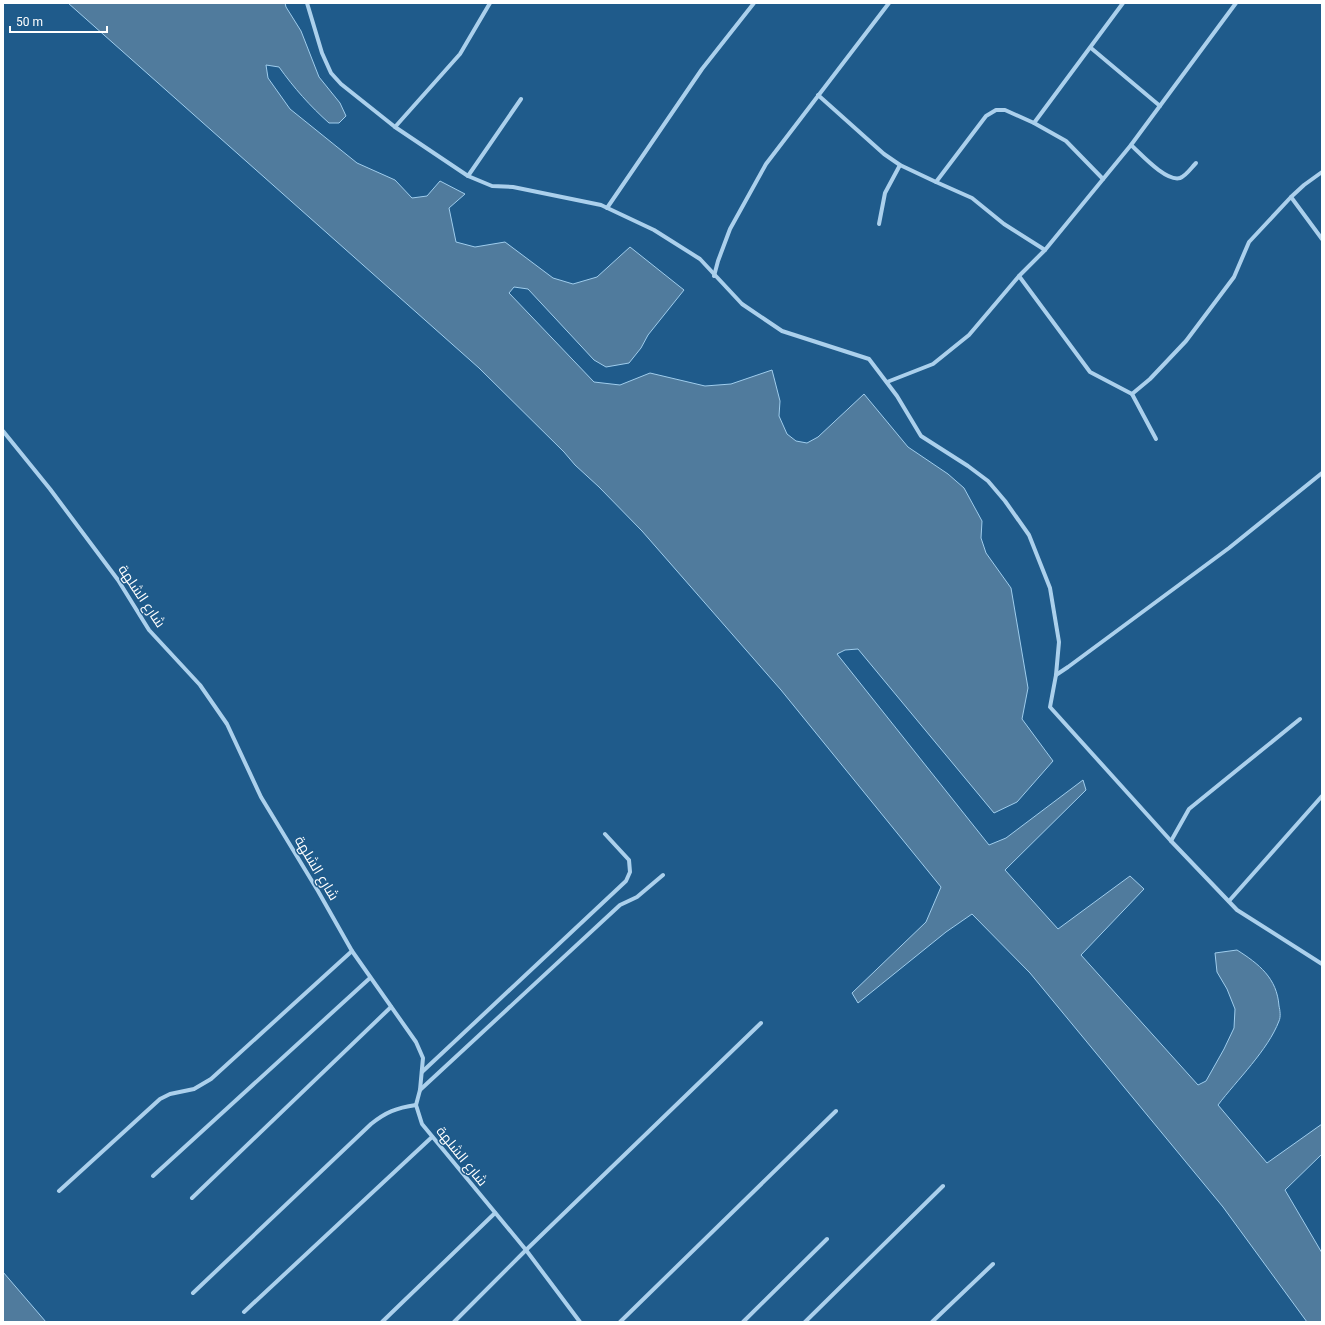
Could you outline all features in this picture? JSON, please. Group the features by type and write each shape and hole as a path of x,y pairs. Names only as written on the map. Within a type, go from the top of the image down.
{"street":[{"path":"307,3 322,53 331,73 341,84 395,127 468,176 492,186 513,187 601,205 654,230 700,259 714,276 742,304 782,331 869,359 897,396 921,436 968,466 988,481 1005,501 1028,535 1050,588 1059,642 1056,675 1050,707 1171,842 1237,910 1322,964"},
{"path":"395,127 460,54 490,3"},
{"path":"607,208 702,69 754,3"},
{"path":"714,276 730,229 766,164 889,3"},
{"path":"1034,124 1124,3"},
{"path":"887,382 933,364 969,335 1019,276 1045,250 1131,145 1236,3"},
{"path":"1091,48 1160,106"},
{"path":"818,95 884,154 900,165 972,198 1004,224 1045,250"},
{"path":"468,176 521,99"},
{"path":"936,182 986,116 996,110 1005,110 1066,141 1103,179"},
{"path":"1131,145 1164,175 1172,179 1180,178 1186,175 1196,163"},
{"path":"879,224 885,193 900,165"},
{"path":"1132,394 1150,379 1186,341 1234,277 1249,242 1291,197 1322,172"},
{"path":"1291,197 1322,239"},
{"path":"1019,276 1090,372 1132,394 1156,439"},
{"name":"شارع الشلهة","path":"3,431 50,489 118,580 149,630 200,685 227,724 261,797 318,891 352,951 416,1042 423,1058 420,1090 416,1105 422,1124 526,1250 580,1322"},
{"path":"1056,675 1229,548 1322,472"},
{"path":"1171,842 1189,809 1300,719"},
{"path":"1229,901 1322,796"},
{"path":"421,1073 626,881 630,872 629,860 605,834"},
{"path":"420,1090 620,906 637,897 663,874"},
{"path":"59,1191 163,1097 194,1089 211,1079 352,951"},
{"path":"153,1176 370,978"},
{"path":"192,1198 391,1007"},
{"path":"454,1322 526,1250 761,1023"},
{"path":"193,1294 371,1124 382,1115 392,1110 416,1105"},
{"path":"620,1322 836,1111"},
{"path":"244,1312 432,1137"},
{"path":"805,1322 943,1186"},
{"path":"382,1322 495,1213"},
{"path":"743,1322 826,1239"},
{"path":"932,1322 993,1264"}],"water":[{"path":"68,3 285,3 301,31 319,77 340,103 346,116 339,123 329,123 302,96 279,67 266,65 268,78 290,109 357,163 395,180 412,198 427,196 440,181 465,194 449,208 456,242 475,247 505,242 553,278 573,284 597,277 630,247 684,290 648,335 641,348 629,363 606,367 594,360 528,289 514,287 509,293 594,382 620,385 650,373 705,386 731,384 772,370 780,401 779,416 787,434 796,441 807,443 818,437 864,394 908,447 948,474 964,488 982,521 981,538 986,553 1011,588 1028,688 1022,719 1053,761 1017,802 994,813 858,649 845,650 837,654 989,845 1006,838 1083,780 1086,790 1005,870 1058,929 1130,876 1144,889 1081,955 1198,1085 1206,1081 1234,1028 1235,1009 1227,989 1217,972 1215,953 1237,950 1253,961 1266,973 1275,987 1278,996 1280,1014 1279,1021 1268,1043 1218,1105 1267,1163 1322,1124 1322,1154 1285,1190 1322,1253 1322,1322 1307,1322 1223,1207 1030,973 972,914 946,932 858,1003 852,993 926,922 941,887 781,690 642,531 599,487 575,465 564,452 479,368"},
{"path":"3,1272 46,1322 3,1322"}]}
